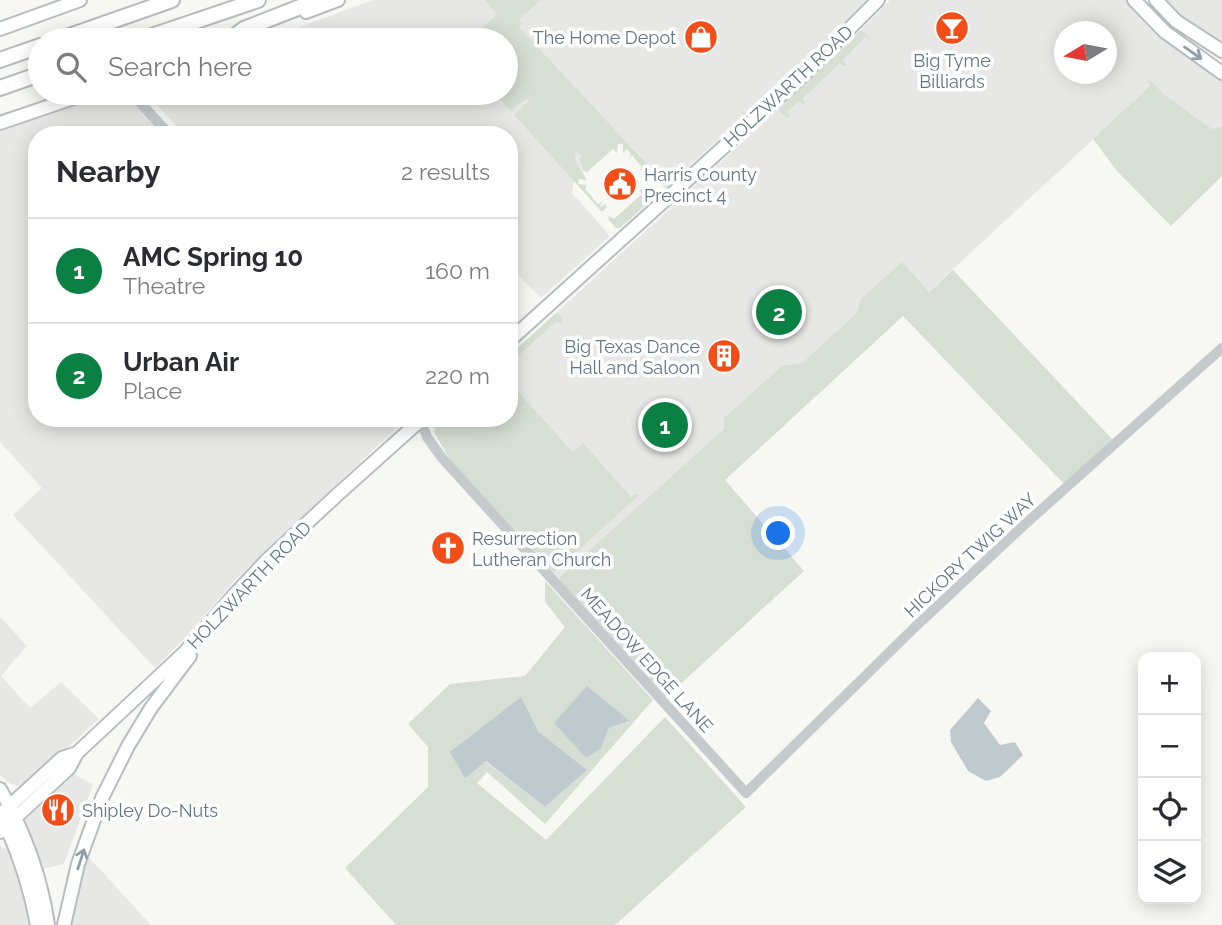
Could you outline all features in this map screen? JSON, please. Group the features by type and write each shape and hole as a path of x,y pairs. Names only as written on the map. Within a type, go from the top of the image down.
{"highway":[{"path":"92,28 172,0"},
{"path":"175,28 258,0"},
{"path":"247,28 318,0"},
{"path":"0,60 28,50"},
{"path":"0,89 28,78"}],"main road":[{"path":"0,29 80,0"},
{"path":"260,28 338,0"},
{"name":"HOLZWARTH ROAD","path":"518,333 799,79 878,0"},
{"path":"1134,0 1165,32 1222,73"},
{"path":"1156,0 1176,20 1222,51"},
{"path":"1165,32 1176,20"},
{"path":"0,123 53,105"},
{"name":"HOLZWARTH ROAD","path":"5,817 69,768 77,753 185,652 266,561 412,427"},
{"path":"64,925 78,864 102,798 151,708 195,650 206,628"},
{"name":"HOLZWARTH ROAD","path":"5,817 29,788 62,758 77,753"},
{"path":"0,783 13,790 29,788"},
{"path":"0,789 5,817 37,925"},
{"path":"5,817 39,879 48,925"},
{"path":"0,843 17,852"}],"street":[{"path":"142,105 162,126"},
{"name":"HICKORY TWIG WAY","path":"746,793 914,628 1023,526 1222,348"},
{"name":"MEADOW EDGE LANE","path":"424,427 427,437 442,458 746,793"}],"shaded area":[{"path":"373,0 866,0 803,63 665,188 620,139 574,180 572,193 609,237 541,298 518,275 518,126 177,126 157,105 518,105 518,28 297,28"},
{"path":"485,0 541,0 519,19 522,23 519,27 648,165 639,171 642,167 632,155 627,159 631,154 627,149 623,153 623,144 618,144 617,153 613,149 587,172 579,159 582,156 574,153 587,180 579,179 578,184 587,185 585,189 598,204 603,201 600,206 605,204 607,207 603,211 515,116 529,100 526,99 511,111 505,105 518,105 518,28 482,28 497,14"},
{"path":"890,0 1128,0 1144,16 1222,76 1222,142 1110,124 584,610 453,465 434,432 435,427 518,427 518,348 783,105"},
{"path":"1163,0 1222,0 1222,42 1180,16"},
{"path":"860,31 871,40 865,37 843,60 846,65 840,63 802,99 804,105 799,101 787,112 790,116 786,118 780,108"},
{"path":"1149,80 1163,94 1212,129 1222,127 1222,176 1171,226 1117,171 1093,139 1151,85"},
{"path":"70,105 137,105 157,126 28,126 28,427 398,427 235,580 155,668 13,515 42,488 0,442 0,129"},
{"path":"641,189 651,198 650,201 620,228 616,228 608,219 609,216 614,219 642,194"},
{"path":"902,262 929,292 953,270 1113,440 1065,485 903,316 725,480 804,571 665,698 559,583 560,577 724,429 724,418 782,366 802,363 856,314 861,299"},
{"path":"558,313 563,320 561,324 557,321 518,356 518,348"},
{"path":"518,392 573,452 583,443 631,497 635,494 637,497 557,570 550,572 453,465 434,432 437,428 518,427"},
{"path":"545,581 653,700 545,824 487,772 477,783 546,840 665,717 746,807 615,925 396,925 345,868 428,787 428,747 408,724 450,684 525,676 565,627 545,602","holes":["587,686 629,721 629,722 609,728","520,698 538,731 587,770 545,807 485,761"]},
{"path":"0,617 27,646 1,676 30,708 61,682 99,719 27,784 19,786 11,784 0,774"},
{"path":"587,686 630,721 609,728 601,748 586,758 554,723"},
{"path":"521,697 538,731 587,770 545,807 486,761 465,778 450,752"},
{"path":"978,698 991,711 984,723 1000,745 1015,742 1023,755 1000,777 986,781 968,771 951,742 950,730"},
{"path":"69,772 93,784 64,864 42,869 25,822 26,815"},
{"path":"0,846 12,855 31,925 0,925"},
{"path":"87,856 151,925 70,925"}],"place":[{"name":"Big Tyme Billiards","path":"952,28"},
{"name":"The Home Depot","path":"701,37"},
{"name":"Harris County Precinct 4","path":"620,184"},
{"name":"Urban Air","path":"779,312"},
{"name":"Big Texas Dance Hall and Saloon","path":"724,356"},
{"name":"AMC Spring 10","path":"665,425"},
{"name":"Resurrection Lutheran Church","path":"448,548"},
{"name":"Shipley Do-Nuts","path":"58,810"}]}
